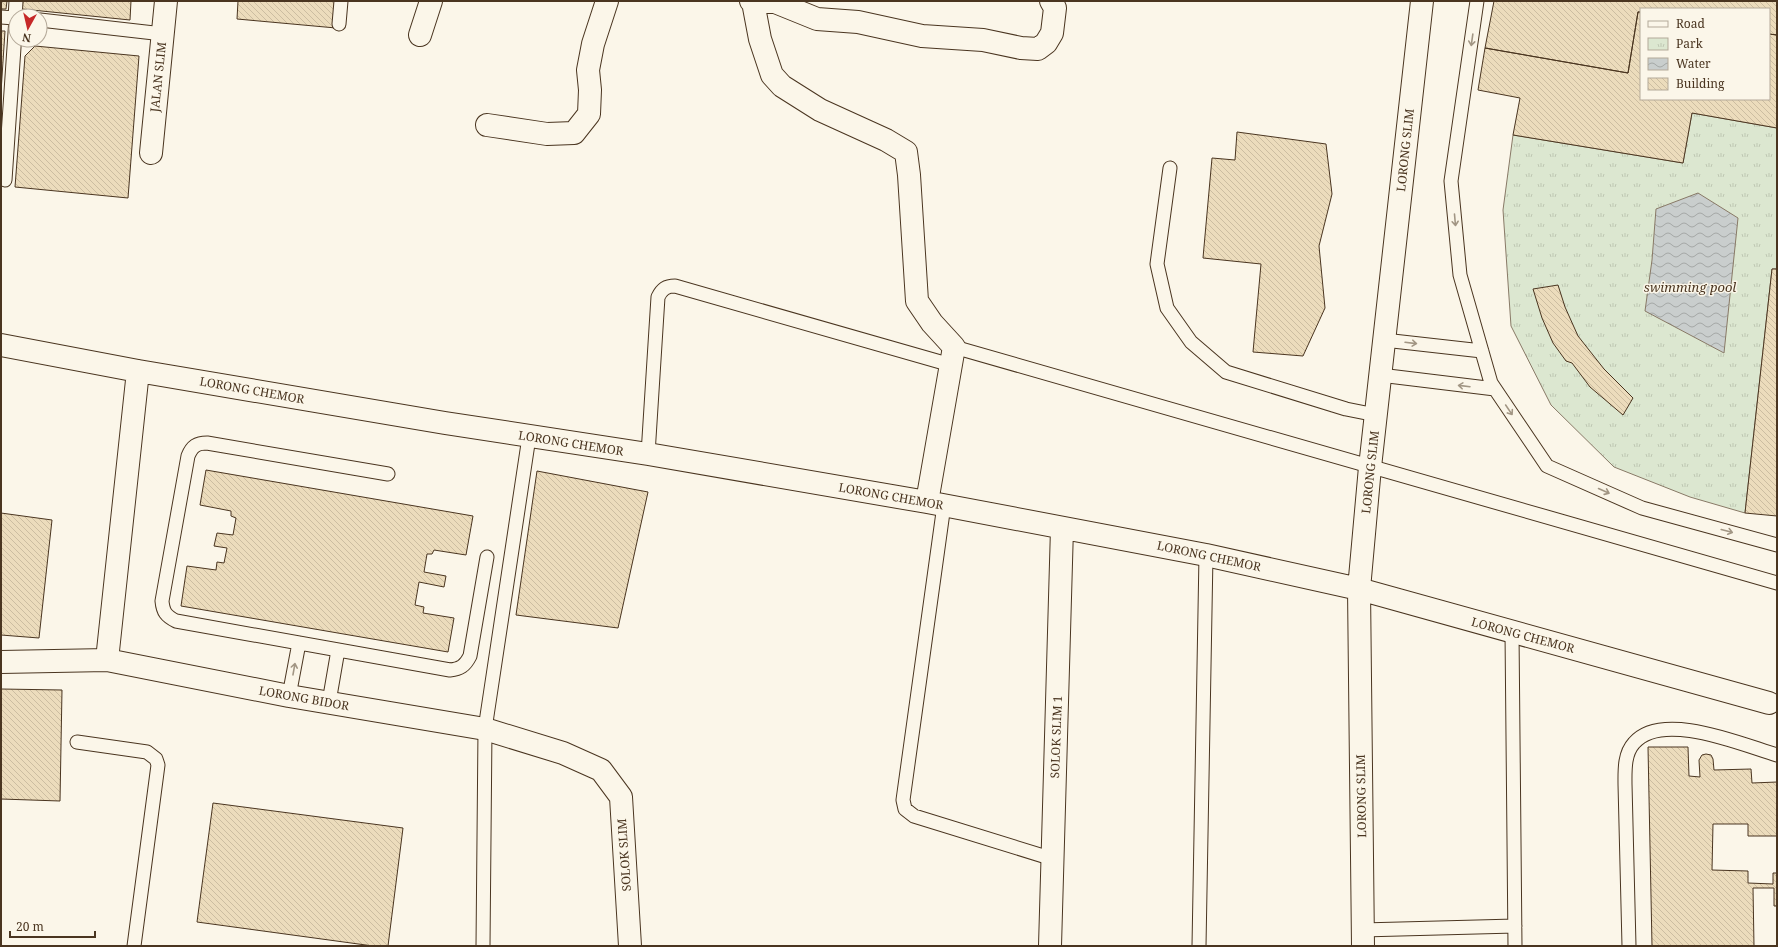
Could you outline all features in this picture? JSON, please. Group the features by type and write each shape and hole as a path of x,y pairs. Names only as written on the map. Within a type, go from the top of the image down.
{"street":[{"name":"JALAN SLIM","path":"151,154 166,1"},
{"path":"420,35 431,1"},
{"path":"487,125 547,134 574,133 589,114 590,90 588,70 593,44 607,1"},
{"path":"936,504 953,356 917,301 909,175 906,152 886,140 820,110 782,86 772,75 760,39 752,1 775,2 817,19 858,22 922,36 983,40 1021,48 1038,48 1046,42 1052,33 1055,8 1051,1"},
{"name":"LORONG SLIM","path":"1363,938 1359,589 1370,467 1422,1"},
{"name":"LORONG CHEMOR","path":"1,345 138,371 529,437 648,454 936,504 1206,554 1359,589 1773,703"},
{"path":"107,660 138,371"},
{"name":"SOLOK SLIM 1","path":"1050,946 1062,528"},
{"name":"LORONG BIDOR","path":"1,662 107,660 289,696 484,729 563,753 601,770"},
{"name":"SOLOK SLIM","path":"601,770 621,797 630,946"}],"lane":[{"path":"339,24 341,1"},
{"path":"1477,1 1451,181 1460,275 1482,351 1495,389 1547,466 1642,508 1777,545"},
{"path":"48,21 163,34"},
{"path":"5,180 14,48"},
{"path":"1170,168 1157,264 1167,308 1191,342 1226,372 1346,409 1376,415"},
{"path":"648,454 658,297 661,290 667,286 675,286 953,356 1370,467 1777,583"},
{"path":"1384,340 1482,351"},
{"path":"1380,375 1495,389"},
{"path":"483,946 484,729 529,437"},
{"path":"388,474 208,442 199,443 192,448 188,456 162,601 163,610 168,617 176,621 450,670 458,669 466,664 470,656 487,556"},
{"path":"936,504 903,800 905,809 914,816 1053,859"},
{"path":"1199,946 1206,554"},
{"path":"1512,632 1515,946"},
{"path":"289,696 299,643"},
{"path":"329,702 338,650"},
{"path":"1629,946 1624,784 1625,761 1633,744 1646,733 1667,729 1699,731 1777,755"},
{"path":"77,742 147,752 156,759 158,765 134,946"},
{"path":"1363,938 1515,926"}],"green space":[{"path":"1692,113 1777,128 1777,269 1772,269 1745,513 1690,497 1614,467 1551,405 1511,326 1503,210 1513,135 1683,163"}],"water":[{"name":"swimming pool","path":"1698,193 1738,218 1724,353 1645,311 1652,260 1656,209"}],"building":[{"path":"1,1 7,1 6,9 1,9"},
{"path":"23,1 131,1 130,20 48,12 48,8 22,8"},
{"path":"238,1 338,1 336,28 237,19"},
{"path":"1494,1 1777,1 1777,35 1770,34 1770,8 1640,8 1640,12 1638,12 1628,73 1485,48"},
{"path":"1638,12 1640,12 1640,100 1770,100 1770,34 1777,35 1777,128 1692,113 1683,163 1513,135 1520,98 1478,90 1485,48 1628,73"},
{"path":"1,31 5,31 1,92"},
{"path":"48,47 139,56 128,198 15,187 25,56 33,48"},
{"path":"1237,132 1326,144 1332,194 1319,246 1325,308 1303,356 1253,352 1261,264 1203,258 1212,158 1235,160"},
{"path":"1772,269 1777,269 1777,516 1745,513"},
{"path":"1558,285 1565,307 1578,336 1604,369 1633,398 1623,415 1590,387 1572,363 1566,361 1553,343 1542,318 1533,289"},
{"path":"206,470 473,516 466,555 434,550 432,554 427,554 424,572 446,576 444,587 419,582 415,605 424,607 423,613 454,618 448,652 181,606 187,566 216,570 217,562 224,563 227,548 214,546 217,533 233,535 236,518 231,516 231,511 200,505"},
{"path":"537,471 648,492 618,628 516,615"},
{"path":"1,513 52,520 39,638 1,635"},
{"path":"1,689 62,690 60,801 1,799"},
{"path":"1648,747 1688,747 1689,776 1700,777 1699,760 1702,755 1706,754 1711,755 1713,759 1714,770 1751,769 1752,783 1777,782 1777,836 1748,836 1748,824 1713,824 1712,870 1748,871 1748,883 1773,884 1773,873 1777,873 1777,906 1774,906 1774,888 1753,888 1754,946 1652,946"},
{"path":"213,803 403,828 388,946 373,946 197,922"}]}
